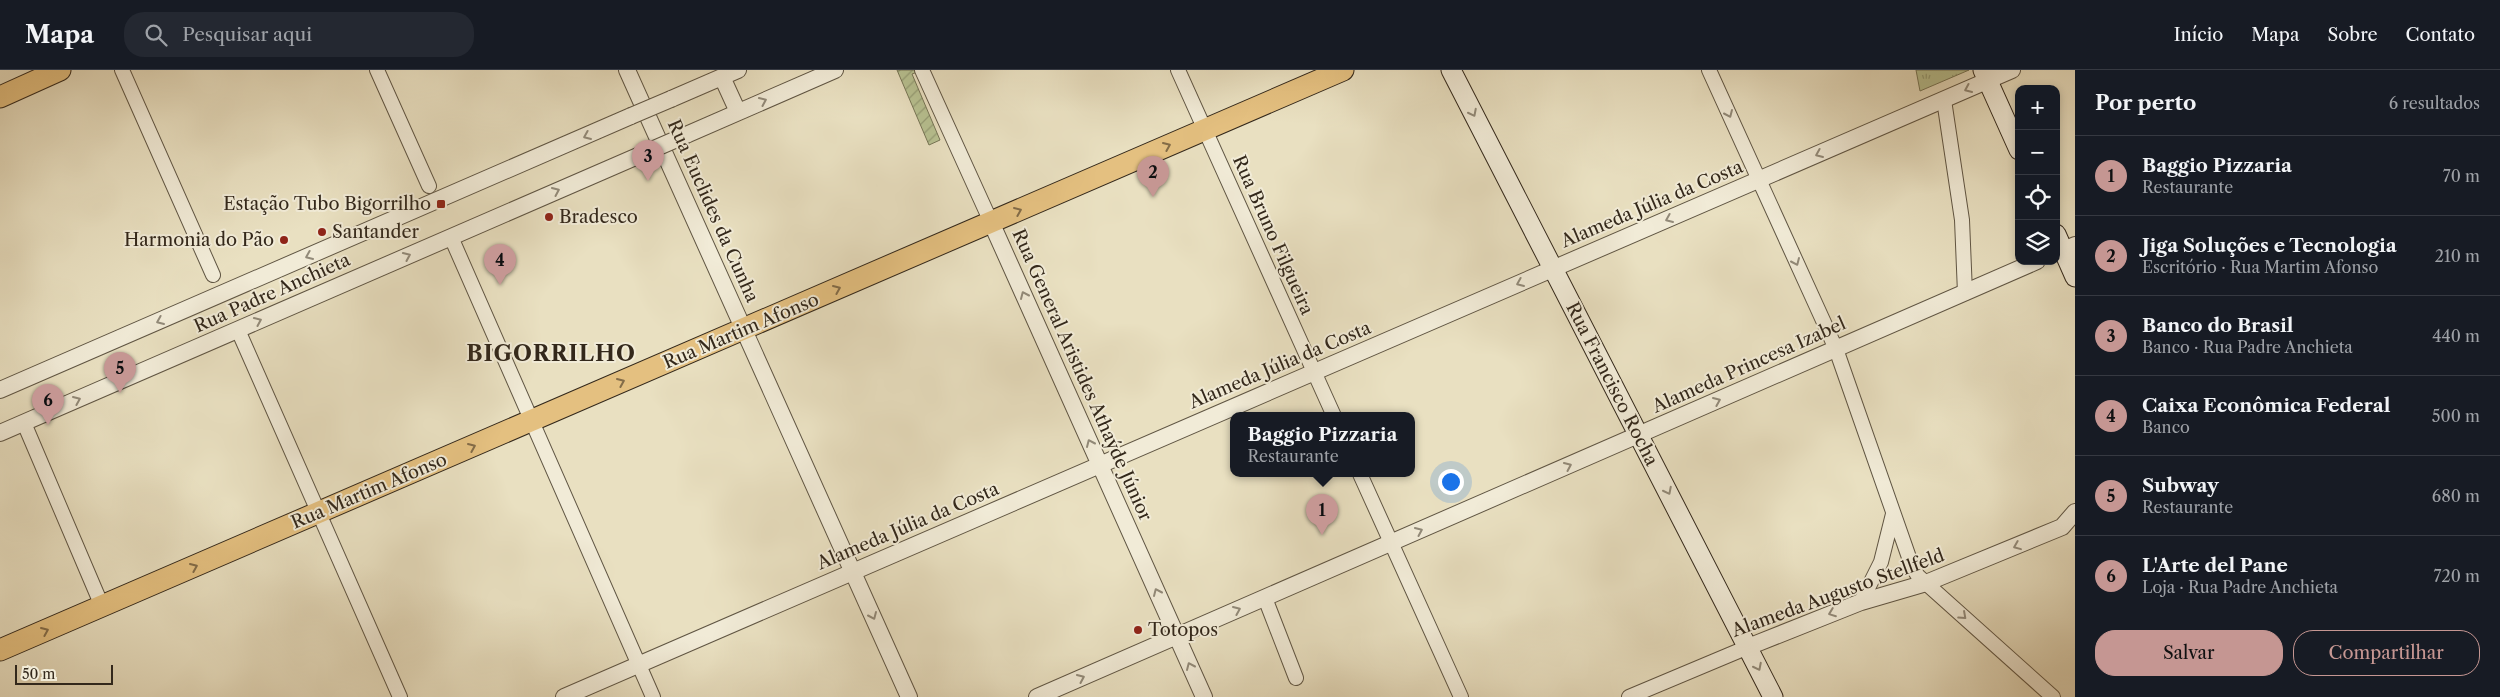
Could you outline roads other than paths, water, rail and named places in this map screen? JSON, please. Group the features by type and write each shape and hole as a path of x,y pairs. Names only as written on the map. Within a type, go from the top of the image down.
{"main road":[{"path":"0,96 60,70"},
{"name":"Rua Martim Afonso","path":"0,650 1343,70"},
{"name":"Rua Francisco Rocha","path":"1451,70 1773,697"},
{"path":"1986,75 2015,141"},
{"path":"2063,246 2075,277"}],"street":[{"path":"122,70 213,275"},
{"path":"377,70 429,186"},
{"name":"Rua Euclides da Cunha","path":"628,70 909,697"},
{"name":"Rua Padre Anchieta","path":"0,390 738,70"},
{"name":"Rua Padre Anchieta","path":"0,433 835,70"},
{"name":"Rua General Aristides Athaýde Júnior","path":"922,70 1204,697"},
{"name":"Rua Bruno Filgueira","path":"1178,70 1332,412"},
{"path":"1709,70 1836,349 1912,566 1926,583 2053,697"},
{"name":"Alameda Júlia da Costa","path":"564,697 1944,100 1986,75 2012,70"},
{"path":"722,77 738,112"},
{"path":"1944,100 1961,210 1965,293"},
{"path":"451,237 653,697"},
{"name":"Alameda Princesa Izabel","path":"1036,697 2028,265"},
{"path":"238,330 400,697"},
{"path":"24,423 102,606"},
{"path":"1361,477 1461,697"},
{"path":"2068,528 2075,512"},
{"path":"1861,602 1881,562 1893,514"},
{"name":"Alameda Augusto Stellfeld","path":"1629,697 1861,602 1926,583 2068,528"},
{"path":"1265,598 1296,678"}],"place":[{"name":"Banco do Brasil","path":"648,181"},
{"name":"Jiga Soluções e Tecnologia","path":"1153,197"},
{"name":"Estação Tubo Bigorrilho","path":"441,204"},
{"name":"Bradesco","path":"549,217"},
{"name":"Santander","path":"322,232"},
{"name":"Harmonia do Pão","path":"284,240"},
{"name":"Caixa Econômica Federal","path":"500,285"},
{"name":"Subway","path":"120,393"},
{"name":"L'Arte del Pane","path":"48,425"},
{"name":"Baggio Pizzaria","path":"1322,535"},
{"name":"Totopos","path":"1138,630"}],"district":[{"name":"BIGORRILHO","path":"551,353"}]}
